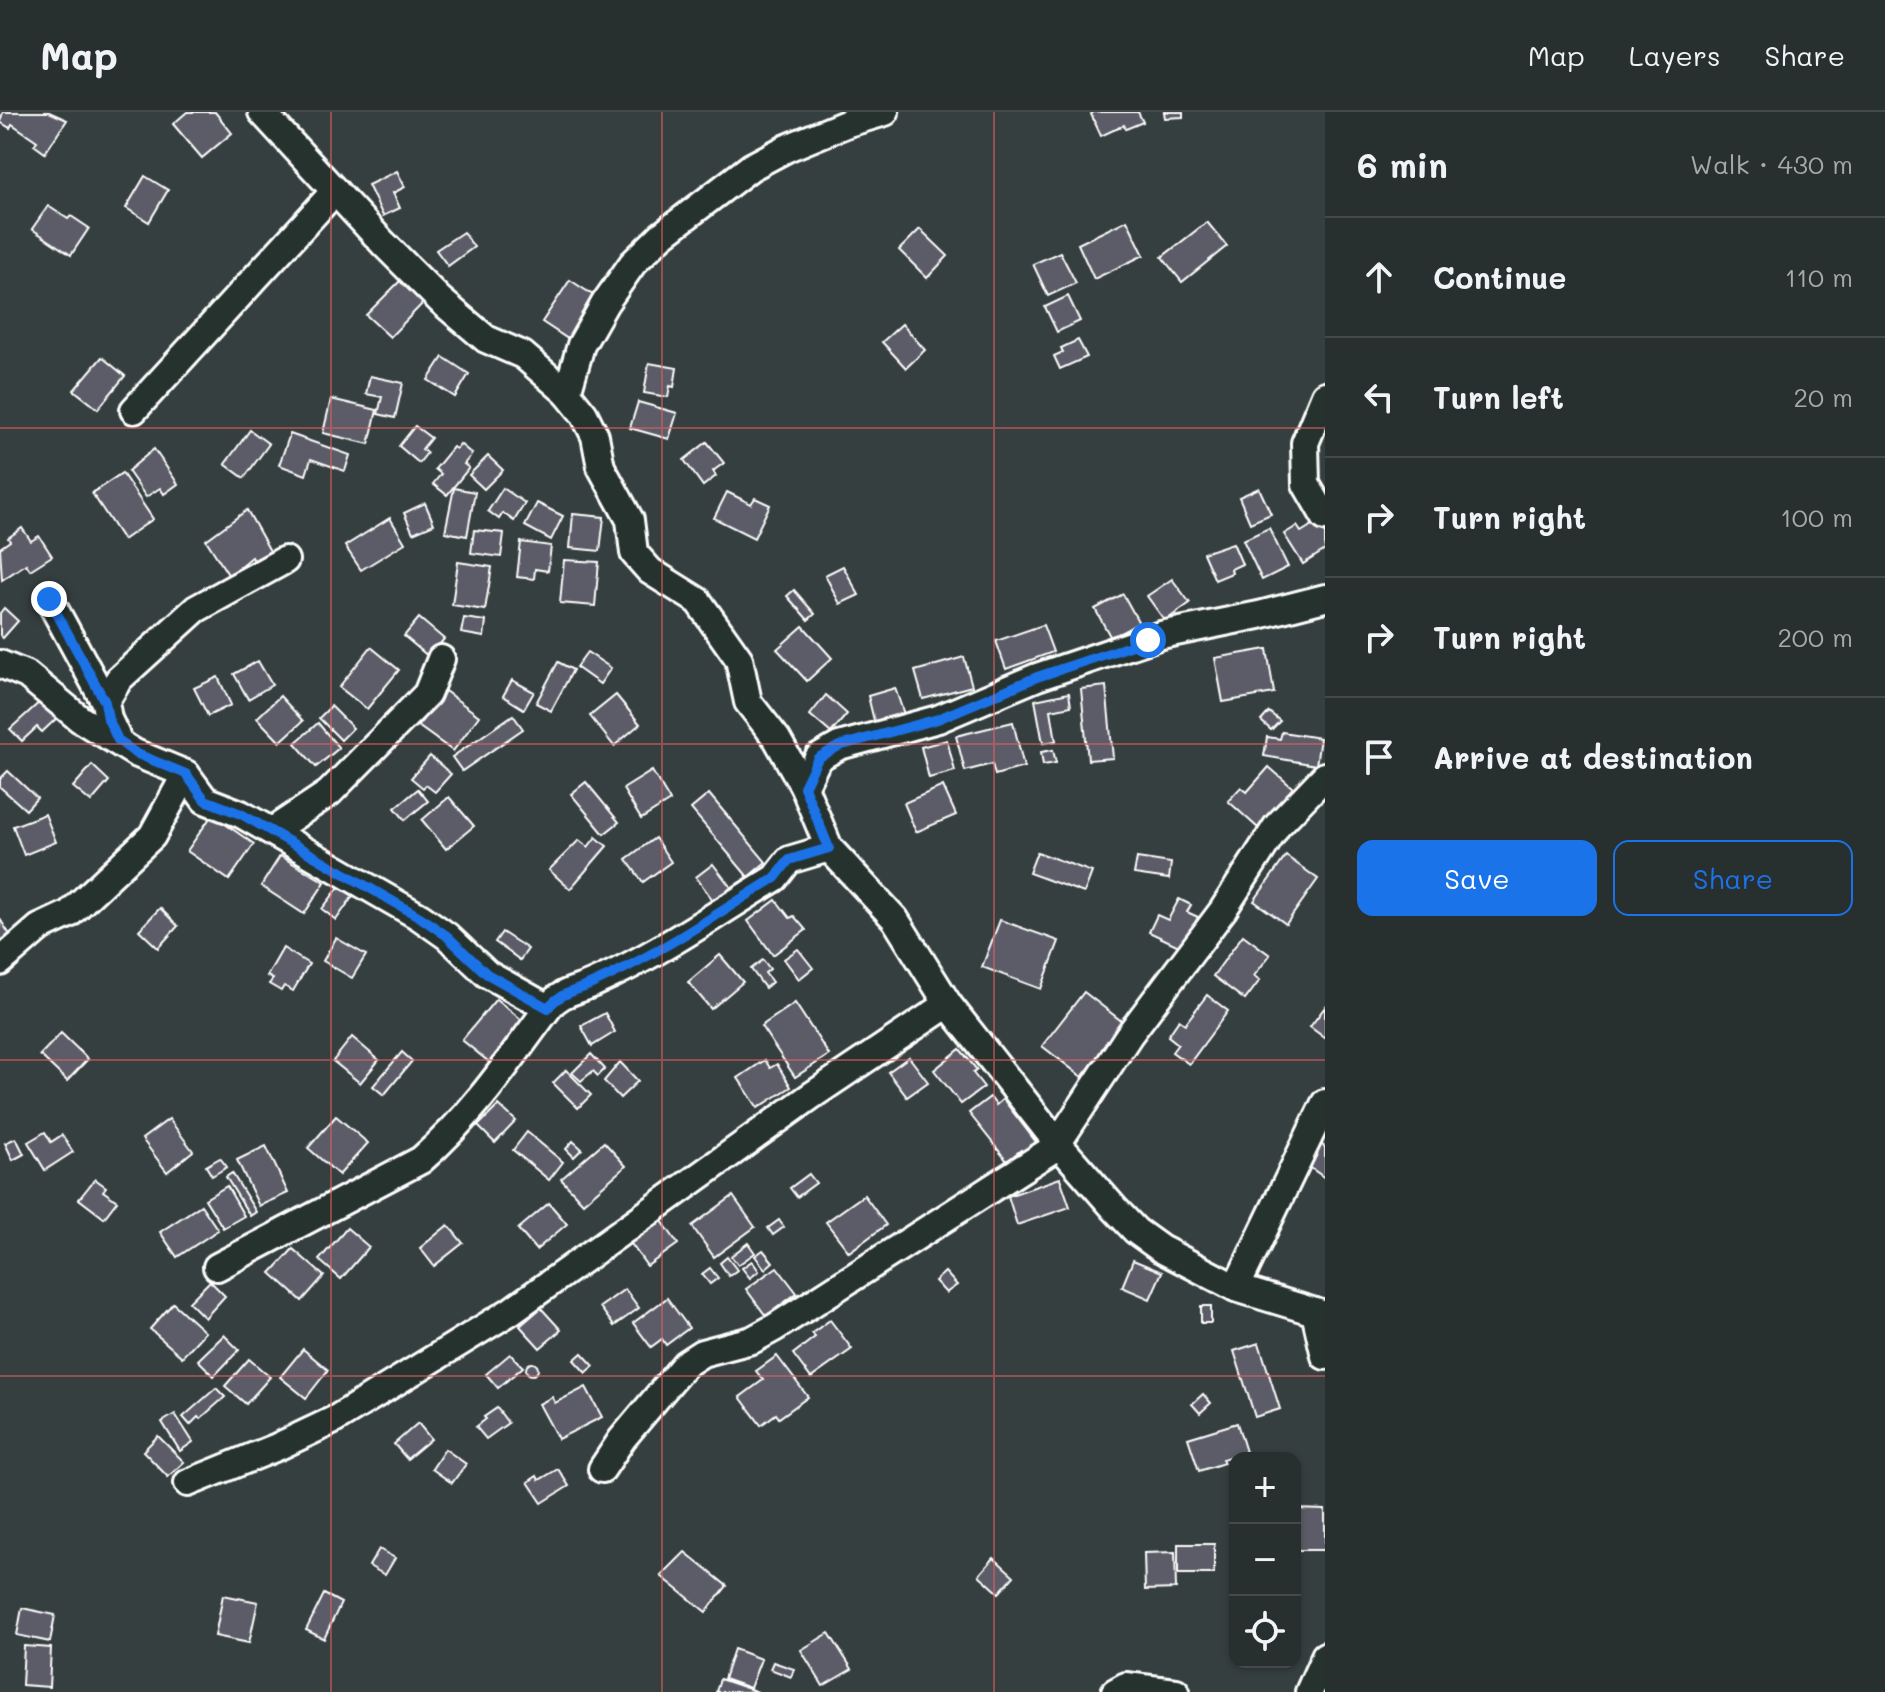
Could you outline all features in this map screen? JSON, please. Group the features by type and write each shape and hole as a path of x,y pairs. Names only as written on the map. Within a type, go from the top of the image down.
{"street":[{"path":"262,112 440,300 486,339 523,355 567,393 584,414 595,436 601,467 630,520 634,553 650,571 698,601 739,659 748,702 777,739 804,787 829,848 895,919 948,1004 1059,1143 1136,1231 1161,1249 1236,1288 1320,1314 1325,1356"},
{"path":"567,393 581,345 605,303 633,263 662,235 751,167 787,148 848,123 885,112"},
{"path":"134,410 335,191"},
{"path":"1325,395 1305,443 1306,484 1325,517"},
{"path":"105,702 119,679 196,609 285,560"},
{"path":"804,787 818,758 839,746 938,719 1037,677 1161,635 1325,598"},
{"path":"49,599 105,702 108,719 118,740"},
{"path":"272,831 329,793 427,694 441,659"},
{"path":"0,664 27,675 80,719 135,753 186,774 205,800 241,814 420,917 447,936 487,974 548,1008"},
{"path":"0,962 39,928 69,914 152,836 186,774"},
{"path":"602,1469 647,1408 692,1358 752,1340 774,1328 1059,1143 1129,1035 1223,910 1277,826 1325,776"},
{"path":"217,1267 421,1160 446,1139 557,995 580,989 644,959 775,878 789,860 829,848"},
{"path":"188,1483 334,1420 466,1340 811,1096 948,1004"},
{"path":"1236,1288 1325,1103"},
{"path":"1309,1692 1325,1656"},
{"path":"1115,1692 1126,1686 1176,1692"}],"building":[{"path":"3,112 49,112 67,120 45,153 34,145 37,141 12,124 10,128 0,122"},
{"path":"187,112 215,112 232,133 202,158 173,124"},
{"path":"1138,112 1143,122 1126,129 1124,125 1101,136 1091,114"},
{"path":"1164,112 1183,112 1183,117 1165,118"},
{"path":"397,171 405,187 393,193 400,208 383,216 368,185"},
{"path":"145,176 168,190 149,222 126,208"},
{"path":"48,206 89,228 71,255 32,229"},
{"path":"1127,220 1144,255 1094,279 1078,244"},
{"path":"1207,222 1227,246 1182,282 1162,257"},
{"path":"920,229 948,256 927,278 899,250"},
{"path":"463,232 474,247 448,266 436,250"},
{"path":"1060,252 1076,283 1048,296 1033,264"},
{"path":"401,280 424,302 390,337 366,315"},
{"path":"570,280 599,299 571,341 542,322"},
{"path":"1068,296 1080,321 1057,332 1045,307"},
{"path":"902,324 925,350 906,368 882,342"},
{"path":"1078,340 1087,357 1060,369 1054,356 1063,352 1061,348"},
{"path":"102,357 125,376 98,409 74,390"},
{"path":"443,357 469,374 455,397 428,380"},
{"path":"649,363 677,368 674,387 670,386 668,397 644,393"},
{"path":"370,376 403,383 395,418 378,414 382,397 366,394"},
{"path":"331,399 377,410 369,444 323,433"},
{"path":"638,402 677,413 669,439 630,428"},
{"path":"415,426 431,438 422,449 427,453 419,463 399,446"},
{"path":"250,430 269,444 244,478 225,464"},
{"path":"290,434 350,455 345,471 311,459 306,475 279,465"},
{"path":"707,442 724,463 713,471 716,476 703,486 684,460"},
{"path":"460,444 472,454 464,464 469,468 447,495 433,484 441,474 435,469 453,447 456,449"},
{"path":"154,449 178,484 164,494 160,488 146,497 128,471"},
{"path":"488,456 503,470 484,489 469,475"},
{"path":"122,473 153,519 123,540 92,493"},
{"path":"454,488 475,492 467,536 445,532"},
{"path":"503,488 525,503 514,521 503,513 499,519 488,511"},
{"path":"1259,488 1271,514 1250,523 1239,497"},
{"path":"727,492 751,504 755,498 770,505 754,538 714,518"},
{"path":"425,503 434,524 413,533 404,513"},
{"path":"537,503 563,516 551,540 525,526"},
{"path":"247,510 270,551 255,562 252,557 229,576 206,540"},
{"path":"573,514 604,517 600,551 570,548"},
{"path":"390,518 405,543 361,570 345,546"},
{"path":"1319,521 1325,530 1325,550 1303,564 1284,534 1297,526 1301,532"},
{"path":"22,528 31,541 39,536 52,556 30,570 26,564 2,580 0,548"},
{"path":"1269,528 1288,567 1262,580 1243,540"},
{"path":"474,530 504,533 501,557 471,553"},
{"path":"521,542 551,546 548,571 535,569 534,579 517,577"},
{"path":"1233,543 1242,564 1231,569 1232,573 1215,580 1203,553"},
{"path":"564,560 599,562 595,606 560,603"},
{"path":"458,562 492,567 485,610 452,605"},
{"path":"843,566 859,595 840,604 825,575"},
{"path":"1172,579 1190,603 1165,621 1147,596"},
{"path":"794,590 815,614 808,620 787,596"},
{"path":"1123,594 1139,623 1111,638 1095,609"},
{"path":"4,608 18,621 3,638 0,635 0,613"},
{"path":"419,618 444,639 429,657 404,636"},
{"path":"464,618 486,621 484,637 461,633"},
{"path":"1043,625 1053,652 1006,669 996,641"},
{"path":"803,626 832,658 807,681 777,649"},
{"path":"371,647 399,670 367,709 339,687"},
{"path":"1267,649 1274,693 1223,702 1215,658"},
{"path":"587,652 611,668 600,684 576,667"},
{"path":"964,657 972,686 923,699 915,671"},
{"path":"258,661 272,685 248,699 234,674"},
{"path":"558,662 573,670 551,711 536,703"},
{"path":"218,677 231,705 208,716 194,688"},
{"path":"512,680 534,692 524,709 503,696"},
{"path":"1106,686 1113,758 1088,760 1081,689"},
{"path":"895,688 907,723 877,733 868,696"},
{"path":"445,691 479,716 453,751 418,726"},
{"path":"1069,693 1071,706 1051,710 1056,741 1043,743 1035,700"},
{"path":"616,695 640,724 614,746 590,716"},
{"path":"826,695 847,714 831,733 810,715"},
{"path":"280,696 303,721 280,742 257,718"},
{"path":"42,700 58,717 42,732 37,727 22,741 10,729"},
{"path":"331,706 353,728 341,740 319,718"},
{"path":"1269,712 1280,721 1271,730 1261,721"},
{"path":"513,715 523,729 462,771 452,757"},
{"path":"1013,722 1024,767 995,775 992,764 965,771 956,736"},
{"path":"318,723 339,748 316,767 295,743"},
{"path":"1282,732 1320,738 1316,765 1264,756 1267,737 1280,739"},
{"path":"947,740 955,771 929,778 921,747"},
{"path":"1053,750 1056,763 1043,765 1041,752"},
{"path":"430,756 451,774 435,792 426,785 423,788 411,778"},
{"path":"92,765 109,781 91,802 73,787"},
{"path":"1269,767 1293,788 1258,828 1228,801 1241,787 1247,792"},
{"path":"8,771 37,798 26,810 0,787 0,779"},
{"path":"652,771 670,801 641,819 623,789"},
{"path":"586,782 619,822 604,834 571,794"},
{"path":"943,786 956,815 916,832 904,803"},
{"path":"418,789 428,801 405,820 395,808"},
{"path":"709,794 766,862 748,877 691,809"},
{"path":"449,797 474,826 446,849 422,820"},
{"path":"45,814 56,842 24,855 13,826"},
{"path":"212,815 254,844 229,880 187,851"},
{"path":"596,837 607,846 570,889 549,870 579,840 588,847"},
{"path":"655,838 671,862 643,882 626,859"},
{"path":"1037,852 1092,872 1084,893 1029,873"},
{"path":"280,856 325,882 304,914 261,886"},
{"path":"1286,856 1318,879 1286,924 1254,901"},
{"path":"1137,858 1171,863 1169,879 1134,874"},
{"path":"713,864 733,890 715,903 696,877"},
{"path":"340,886 353,896 336,920 322,909"},
{"path":"1179,899 1191,905 1187,912 1198,917 1183,948 1149,932 1157,915 1168,920"},
{"path":"776,900 790,918 794,916 806,930 773,955 748,921"},
{"path":"160,908 178,926 158,948 139,930"},
{"path":"0,919 10,935 0,941"},
{"path":"1000,920 1059,941 1041,989 982,967"},
{"path":"502,932 528,949 520,960 495,942"},
{"path":"1243,935 1270,955 1254,976 1260,980 1245,1000 1213,976"},
{"path":"336,938 366,955 352,978 323,961"},
{"path":"283,948 309,964 293,991 284,986 281,991 269,984 273,979 267,976"},
{"path":"798,949 813,968 799,979 784,959"},
{"path":"720,955 743,982 711,1009 688,982"},
{"path":"763,960 770,969 765,973 772,982 765,988 751,969"},
{"path":"1084,992 1124,1023 1082,1077 1042,1046"},
{"path":"1207,995 1228,1011 1189,1064 1172,1052 1178,1044 1168,1036 1179,1020 1185,1024"},
{"path":"496,999 523,1021 489,1062 462,1040"},
{"path":"795,1003 829,1055 795,1077 761,1026"},
{"path":"1325,1007 1325,1038 1310,1027"},
{"path":"605,1013 615,1032 592,1046 581,1026"},
{"path":"61,1033 88,1059 67,1081 40,1055"},
{"path":"352,1037 379,1060 360,1083 333,1061"},
{"path":"960,1049 977,1070 973,1073 984,1087 961,1104 934,1070"},
{"path":"402,1052 412,1061 384,1095 373,1086"},
{"path":"591,1054 605,1069 598,1076 593,1071 581,1081 572,1073"},
{"path":"909,1057 928,1082 907,1097 888,1072"},
{"path":"765,1060 770,1068 777,1064 791,1087 758,1108 738,1078"},
{"path":"620,1062 638,1081 620,1098 604,1081"},
{"path":"566,1070 591,1095 578,1108 553,1083"},
{"path":"990,1097 996,1105 1003,1099 1039,1146 1026,1156 1021,1150 1007,1161 969,1113"},
{"path":"499,1105 516,1121 495,1143 478,1126"},
{"path":"336,1116 368,1143 339,1175 308,1148"},
{"path":"169,1119 193,1151 167,1172 142,1139"},
{"path":"45,1132 51,1142 62,1135 73,1152 45,1170 28,1142"},
{"path":"527,1132 563,1162 549,1180 513,1150"},
{"path":"16,1138 24,1154 13,1160 5,1143"},
{"path":"1312,1138 1325,1147 1325,1178 1298,1159"},
{"path":"573,1141 582,1149 574,1157 566,1149"},
{"path":"604,1142 626,1166 583,1203 561,1179"},
{"path":"266,1146 288,1193 259,1206 237,1160"},
{"path":"220,1158 227,1167 212,1176 206,1166"},
{"path":"232,1173 256,1212 250,1216 226,1177"},
{"path":"809,1174 816,1183 797,1197 790,1188"},
{"path":"1060,1178 1070,1207 1017,1225 1008,1196"},
{"path":"95,1179 106,1187 103,1191 117,1201 104,1218 79,1199"},
{"path":"227,1186 244,1216 223,1228 205,1199"},
{"path":"864,1195 886,1225 849,1252 826,1222"},
{"path":"733,1196 755,1227 714,1257 692,1226"},
{"path":"549,1203 567,1224 536,1250 518,1229"},
{"path":"201,1205 218,1230 177,1257 160,1232"},
{"path":"660,1218 678,1244 647,1266 629,1241"},
{"path":"779,1220 784,1227 773,1235 768,1228"},
{"path":"448,1225 463,1243 434,1266 420,1248"},
{"path":"347,1228 369,1247 341,1279 319,1260"},
{"path":"748,1243 755,1253 738,1265 731,1256"},
{"path":"293,1249 324,1276 302,1301 271,1273"},
{"path":"763,1250 773,1262 765,1269 755,1256"},
{"path":"727,1257 737,1270 729,1276 720,1263"},
{"path":"1133,1260 1162,1272 1150,1299 1122,1287"},
{"path":"752,1261 759,1271 750,1278 742,1268"},
{"path":"777,1267 797,1293 766,1316 746,1289"},
{"path":"710,1268 718,1278 710,1284 702,1274"},
{"path":"945,1272 957,1285 946,1293 935,1281"},
{"path":"210,1281 225,1296 205,1318 189,1302"},
{"path":"625,1289 639,1308 614,1326 600,1307"},
{"path":"667,1298 689,1328 666,1345 662,1339 651,1347 633,1323"},
{"path":"173,1303 205,1332 182,1357 150,1329"},
{"path":"1201,1306 1211,1306 1211,1323 1201,1323"},
{"path":"541,1308 561,1330 540,1348 520,1326"},
{"path":"830,1320 852,1349 811,1378 793,1354 815,1337 812,1333"},
{"path":"224,1335 239,1350 214,1376 198,1360"},
{"path":"1259,1343 1280,1409 1255,1417 1234,1351"},
{"path":"303,1349 328,1370 306,1398 280,1377"},
{"path":"582,1353 594,1366 586,1373 574,1360"},
{"path":"510,1354 523,1367 498,1388 486,1374"},
{"path":"777,1356 808,1397 779,1418 776,1414 761,1425 740,1397 763,1380 756,1371"},
{"path":"249,1359 270,1377 246,1404 225,1386"},
{"path":"532,1363 538,1369 532,1375 526,1369"},
{"path":"586,1387 602,1417 558,1439 539,1404 552,1397 555,1403"},
{"path":"216,1388 225,1397 190,1425 183,1417"},
{"path":"1203,1394 1211,1403 1200,1413 1192,1404"},
{"path":"497,1408 508,1423 486,1439 476,1427"},
{"path":"175,1414 193,1442 180,1451 162,1422"},
{"path":"418,1423 431,1439 407,1459 394,1444"},
{"path":"1237,1423 1246,1452 1229,1452 1229,1457 1222,1459 1224,1463 1199,1471 1188,1438"},
{"path":"158,1436 184,1462 168,1477 143,1451"},
{"path":"445,1449 466,1464 452,1483 432,1469"},
{"path":"558,1469 569,1486 542,1503 528,1482 537,1476 539,1480"},
{"path":"1301,1509 1325,1510 1325,1550 1301,1550"},
{"path":"1178,1544 1214,1544 1214,1574 1178,1574"},
{"path":"379,1549 395,1558 385,1575 369,1566"},
{"path":"685,1552 727,1586 706,1612 661,1576"},
{"path":"1175,1552 1176,1589 1145,1590 1144,1553"},
{"path":"994,1558 1014,1576 999,1593 979,1575"},
{"path":"324,1594 341,1603 324,1639 306,1630"},
{"path":"223,1595 258,1602 249,1643 215,1636"},
{"path":"22,1608 55,1615 50,1642 17,1635"},
{"path":"829,1633 852,1669 823,1686 801,1650"},
{"path":"24,1646 51,1648 49,1687 22,1685"},
{"path":"734,1649 761,1659 750,1688 724,1679"},
{"path":"773,1662 794,1669 791,1677 770,1669"},
{"path":"720,1679 758,1692 716,1692"}],"route":[{"path":"49,599 105,702 108,719 118,740 135,753 186,774 205,800 241,814 420,917 447,936 487,974 548,1008 557,995 580,989 631,966 775,878 789,860 829,848 804,787 818,758 839,746 938,719 1037,677 1148,640"}]}
